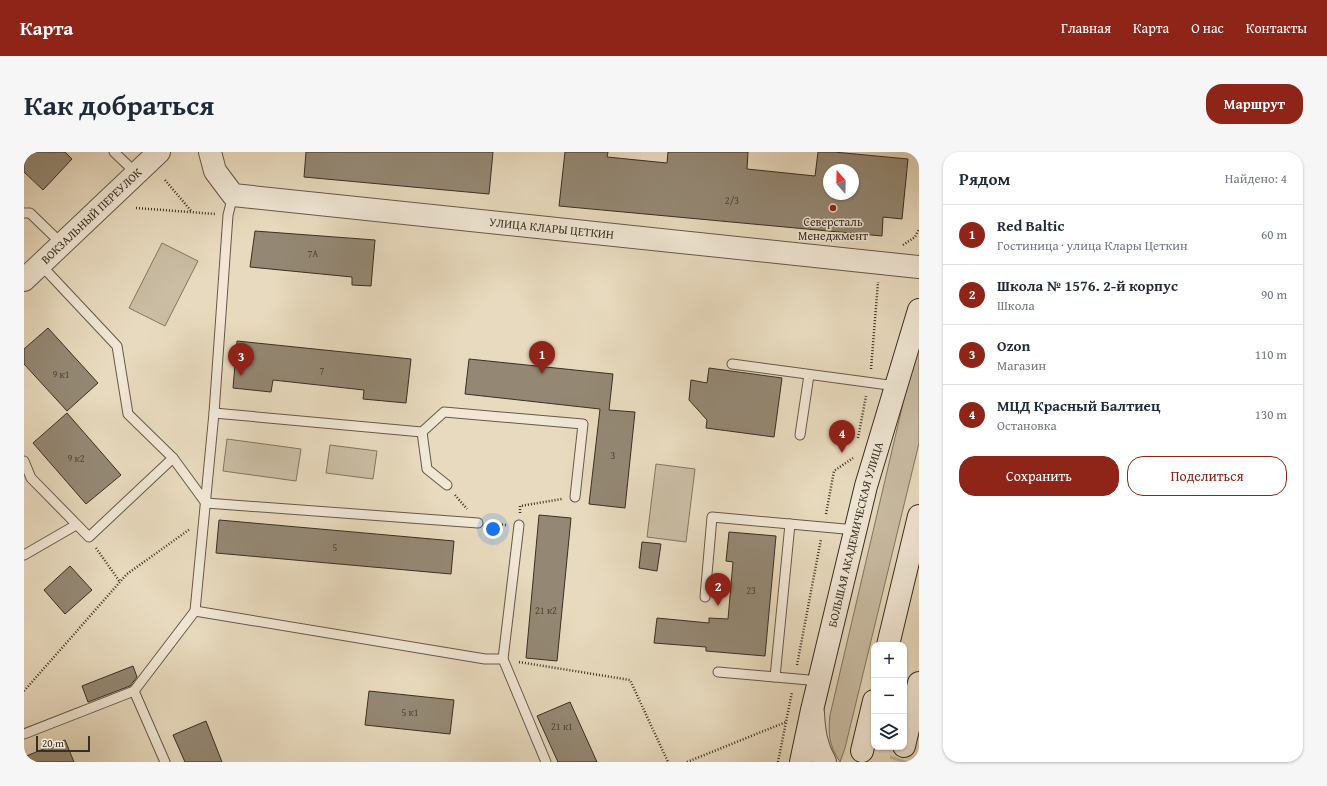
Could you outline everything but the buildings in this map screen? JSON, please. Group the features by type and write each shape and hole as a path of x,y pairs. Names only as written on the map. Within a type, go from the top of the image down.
{"street":[{"name":"ВОКЗАЛЬНЫЙ ПЕРЕУЛОК","path":"24,280 159,152"},
{"path":"210,152 215,171 231,205"},
{"name":"УЛИЦА КЛАРЫ ЦЕТКИН","path":"231,205 919,267"},
{"name":"БОЛЬШАЯ АКАДЕМИЧЕСКАЯ УЛИЦА","path":"801,762 812,710 874,456 919,310"},
{"path":"889,642 919,516"},
{"path":"907,733 919,683"},
{"path":"812,710 814,736 819,752 826,762"},
{"path":"862,751 871,714"}],"lane":[{"path":"114,152 137,174"},
{"path":"24,734 134,691 195,611 214,413 231,205"},
{"path":"24,213 30,213 62,244"},
{"path":"40,264 116,346 128,414 173,458 206,503 478,523"},
{"path":"732,364 896,386"},
{"path":"800,435 809,375"},
{"path":"214,413 422,432 444,412 583,424 575,497"},
{"path":"422,432 427,469 447,485"},
{"path":"24,461 31,478 89,538 173,458"},
{"path":"705,597 712,517 856,530"},
{"path":"775,677 790,524"},
{"path":"24,555 76,525"},
{"path":"519,526 503,659 546,762"},
{"path":"195,611 485,659 503,659"},
{"path":"718,672 820,680"},
{"path":"134,691 165,762"}],"path":[{"path":"165,180 192,212"},
{"path":"136,208 192,212 231,205"},
{"path":"898,246 904,244 915,236 919,230"},
{"path":"857,442 872,364 880,263"},
{"path":"778,762 834,471 854,457"},
{"path":"447,485 478,523 519,526 520,506 575,497"},
{"path":"24,691 127,574 204,519"},
{"path":"89,538 120,582"},
{"path":"503,659 630,680 668,762"},
{"path":"687,762 786,722"}],"shaded area":[{"path":"162,243 198,261 165,326 129,308"},
{"path":"919,342 919,443 845,748 840,762 831,745 829,728 830,715 912,365"},
{"path":"227,439 301,449 296,481 223,471"},
{"path":"330,445 377,451 373,479 326,473"},
{"path":"656,464 695,469 686,542 647,537"}],"place":[{"name":"Северсталь Менеджмент","path":"833,208"},
{"name":"Red Baltic","path":"542,374"},
{"name":"Ozon","path":"241,376"},
{"name":"МЦД Красный Балтиец","path":"842,453"},
{"name":"Школа № 1576. 2-й корпус","path":"718,606"}]}
